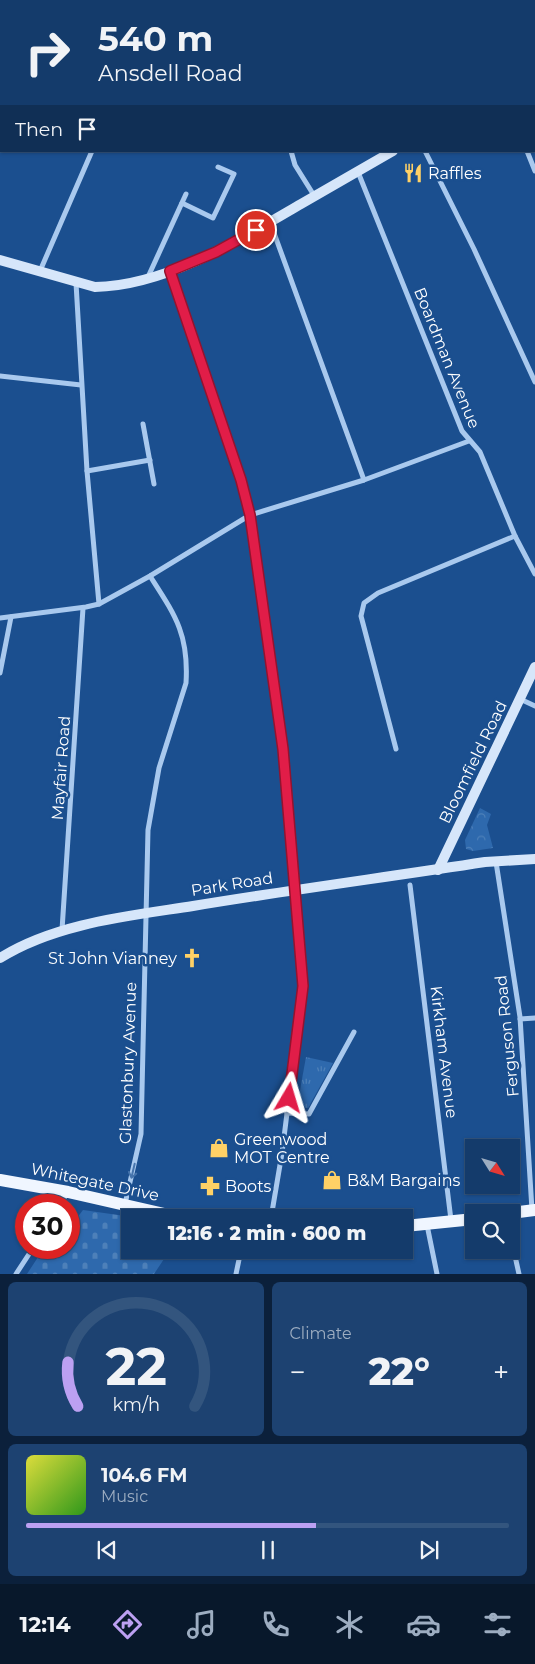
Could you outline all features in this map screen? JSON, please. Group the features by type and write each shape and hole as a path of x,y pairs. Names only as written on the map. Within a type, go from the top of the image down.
{"main road":[{"path":"0,260 95,287 111,287 170,271 216,252 391,152"},
{"name":"Bloomfield Road","path":"438,870 535,667"},
{"name":"Park Road","path":"0,958 22,945 62,930 145,913 496,861 535,859"},
{"name":"Whitegate Drive","path":"0,1180 68,1192 143,1209"},
{"path":"520,1212 534,1210"},
{"path":"413,1226 465,1220"}],"street":[{"path":"40,272 92,152"},
{"path":"291,152 295,166 314,196"},
{"path":"426,152 474,248 535,382"},
{"path":"527,152 535,172"},
{"path":"182,203 213,218 234,174 218,167"},
{"name":"Boardman Avenue","path":"358,172 462,431 480,452 515,536 535,574"},
{"path":"148,277 186,194"},
{"path":"270,222 364,480"},
{"path":"170,271 241,480 250,515 283,749 303,986 272,1209"},
{"path":"76,283 87,471 99,604"},
{"path":"0,376 82,385"},
{"path":"143,424 154,484"},
{"path":"0,618 83,608 99,604 150,576 250,515 364,480 469,441"},
{"path":"87,471 150,460"},
{"path":"396,749 361,616 364,603 378,593 515,536"},
{"name":"Glastonbury Avenue","path":"125,1205 140,1134 148,830 160,768 186,683 187,668 186,652 178,620 150,576"},
{"name":"Mayfair Road","path":"62,930 83,608"},
{"path":"0,673 12,617"},
{"path":"520,699 535,706"},
{"name":"Ferguson Road","path":"496,861 520,1019 534,1210"},
{"name":"Kirkham Avenue","path":"410,886 452,1222"},
{"path":"520,1019 535,1018"},
{"path":"287,1113 309,1114 354,1032"},
{"path":"427,1225 437,1274"},
{"path":"16,1274 26,1259"},
{"path":"236,1274 240,1259"},
{"path":"516,1259 519,1274"}],"green space":[{"path":"480,808 491,814 487,825 493,848 473,851 466,849 465,840"},
{"path":"306,1057 333,1063 308,1108 297,1107"},
{"path":"83,1210 121,1215 121,1259 164,1259 154,1274 27,1274 37,1259 80,1259 80,1214"}],"place":[{"name":"Raffles","path":"413,173"},
{"name":"St John Vianney","path":"192,958"},
{"name":"Greenwood MOT Centre","path":"219,1148"},
{"name":"B&M Bargains","path":"332,1180"},
{"name":"Boots","path":"210,1186"}],"route":[{"path":"256,230 193,263 170,271 241,480 250,515 283,749 303,986 289,1098"}]}
